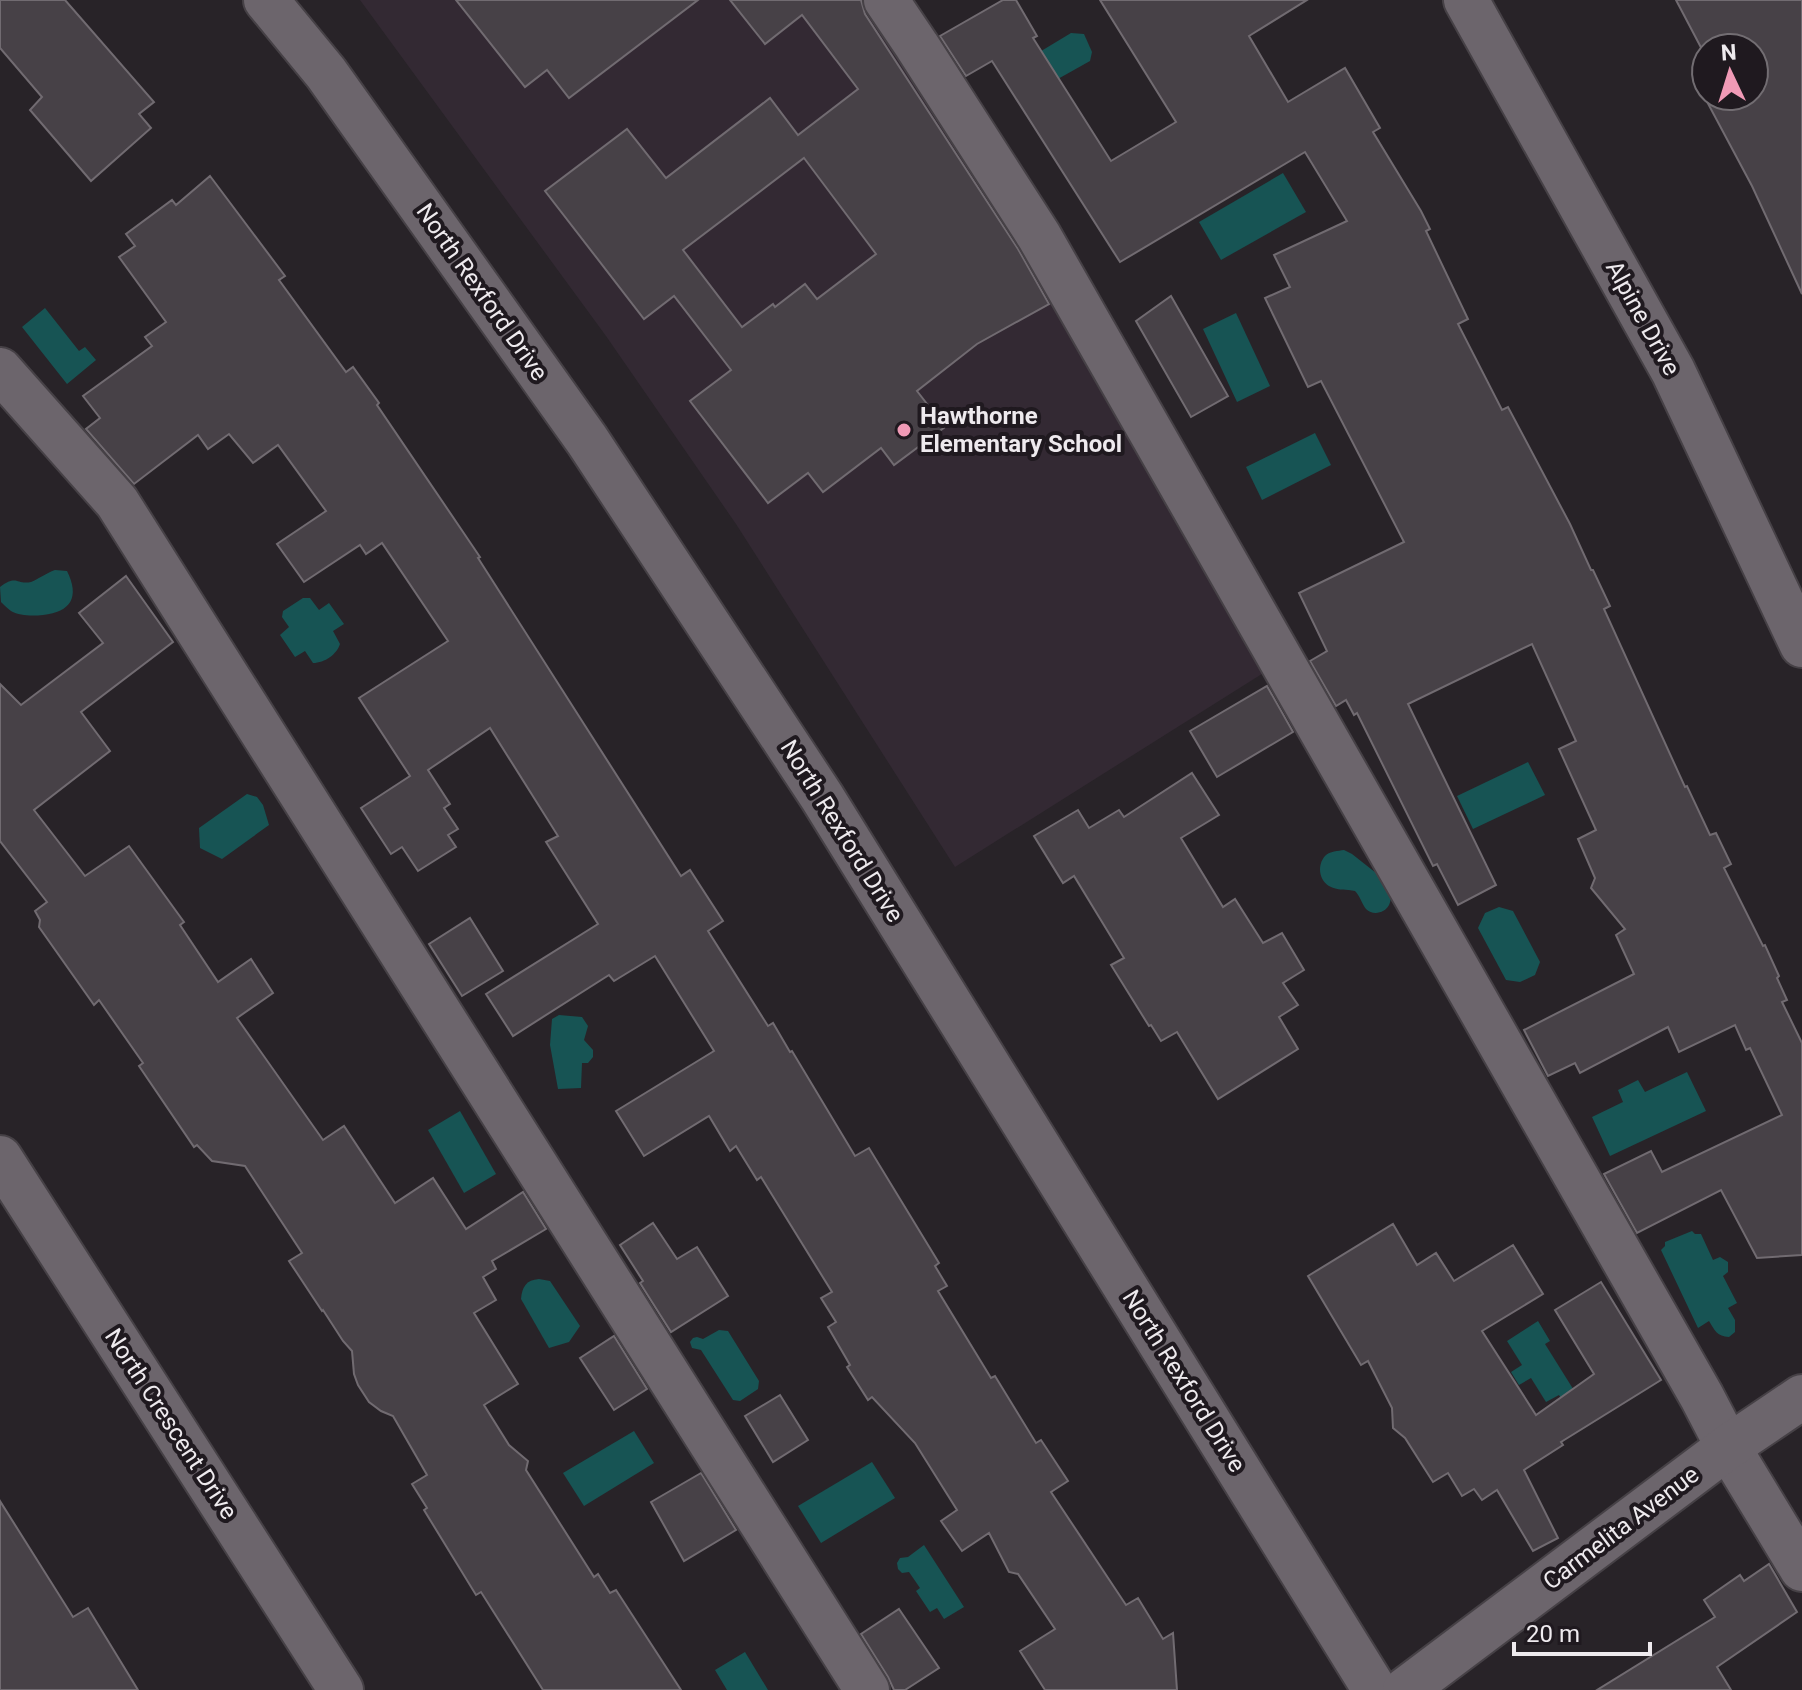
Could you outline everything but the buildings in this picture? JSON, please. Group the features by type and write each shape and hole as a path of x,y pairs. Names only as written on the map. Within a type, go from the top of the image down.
{"street":[{"name":"North Rexford Drive","path":"266,0 326,73 587,440 813,783 1375,1690"},
{"path":"886,0 1039,236 1728,1447 1802,1569"},
{"name":"Alpine Drive","path":"1466,0 1673,371 1802,645"},
{"path":"0,370 117,502 867,1690"},
{"name":"North Crescent Drive","path":"0,1158 341,1690"},
{"name":"Carmelita Avenue","path":"1405,1690 1728,1447 1802,1397"}],"shaded area":[{"name":"Hawthorne Elementary School","path":"360,0 872,0 943,101 1265,672 955,867 736,524 606,336"}],"water":[{"path":"1071,33 1084,34 1092,52 1090,61 1040,89 1023,62"},
{"path":"1283,173 1306,212 1221,260 1199,222"},
{"path":"45,308 79,351 85,347 96,360 67,384 22,327"},
{"path":"1236,313 1270,386 1237,402 1203,329"},
{"path":"1315,433 1331,465 1262,500 1246,467"},
{"path":"55,570 67,571 73,588 70,602 60,611 22,615 1,602 0,587 6,583 13,580 31,582"},
{"path":"303,598 310,598 319,610 329,603 344,624 333,631 340,644 336,651 317,663 313,663 305,651 295,657 280,635 289,627 282,617 283,611"},
{"path":"1528,762 1545,795 1473,829 1457,796"},
{"path":"247,794 257,797 263,805 269,825 222,859 200,848 199,828"},
{"path":"1344,850 1390,884 1391,900 1385,910 1379,913 1369,911 1355,891 1332,888 1323,880 1322,860 1329,853"},
{"path":"1499,907 1513,911 1540,962 1535,975 1520,982 1506,980 1478,928 1485,913"},
{"path":"559,1015 582,1017 588,1026 584,1040 593,1050 593,1057 588,1063 582,1063 581,1088 558,1089 550,1045 552,1019"},
{"path":"1687,1072 1706,1111 1610,1156 1592,1117 1623,1102 1618,1090 1638,1080 1645,1092"},
{"path":"460,1111 496,1174 464,1193 428,1130"},
{"path":"1692,1231 1701,1234 1713,1260 1720,1257 1728,1262 1728,1272 1723,1276 1737,1303 1728,1308 1735,1320 1735,1332 1729,1337 1717,1332 1709,1321 1698,1328 1661,1250 1665,1242"},
{"path":"539,1279 550,1281 580,1326 569,1342 549,1348 521,1299 526,1285"},
{"path":"1538,1321 1550,1341 1545,1344 1575,1392 1562,1400 1559,1395 1546,1402 1531,1378 1519,1385 1511,1372 1522,1365 1507,1341"},
{"path":"719,1330 728,1331 759,1381 758,1389 740,1401 733,1400 701,1350 692,1348 690,1342 693,1338 703,1339"},
{"path":"634,1431 654,1463 584,1506 563,1473"},
{"path":"872,1462 895,1498 821,1543 798,1506"},
{"path":"924,1545 964,1607 944,1619 937,1608 930,1612 916,1591 920,1588 909,1572 902,1573 898,1569 900,1558 908,1557"},
{"path":"745,1652 768,1690 727,1690 715,1670"}],"place":[{"name":"Hawthorne Elementary School","path":"904,430"}]}
